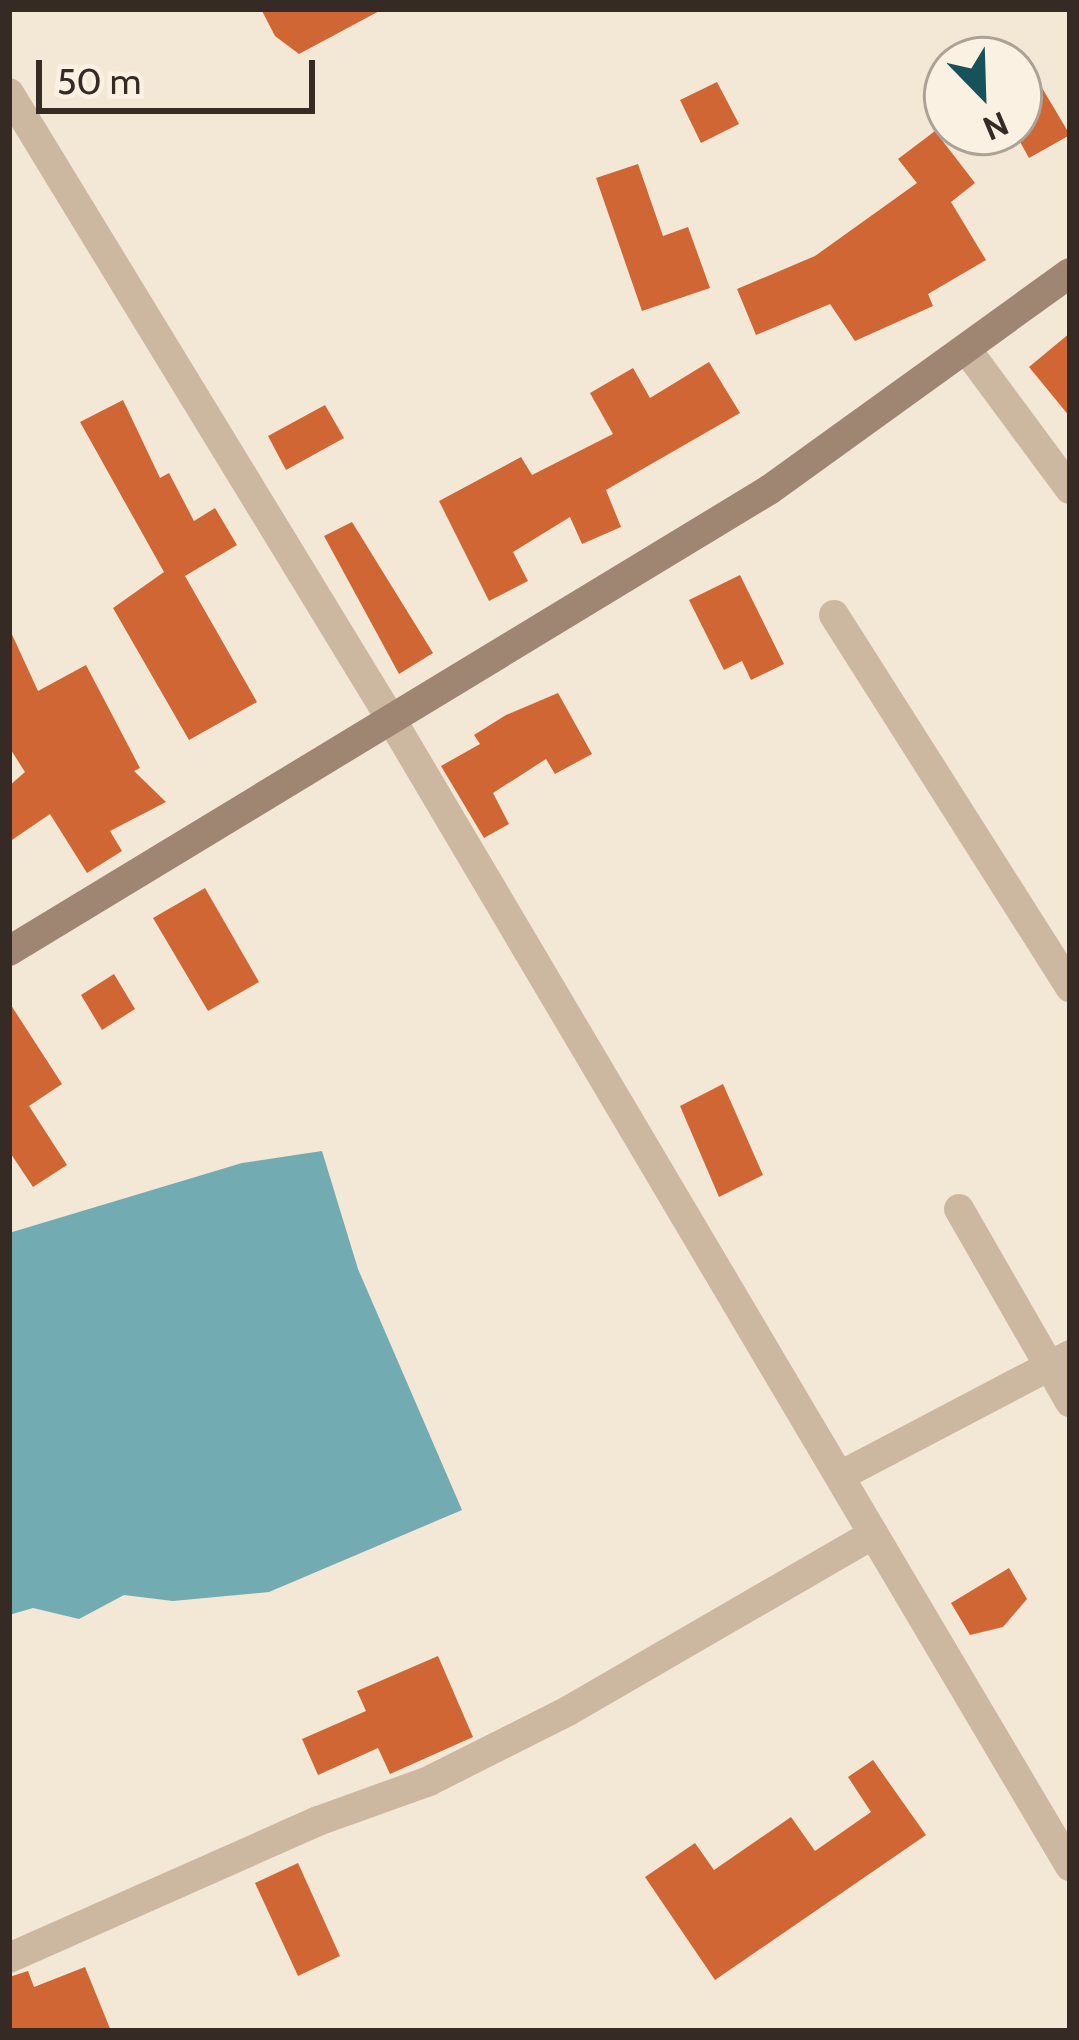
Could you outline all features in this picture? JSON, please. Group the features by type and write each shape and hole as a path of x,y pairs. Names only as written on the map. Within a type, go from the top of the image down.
{"main road":[{"path":"9,951 770,490 1070,273"}],"street":[{"path":"9,93 391,719 1070,1866"},
{"path":"968,350 1070,489"},
{"path":"834,615 1070,987"},
{"path":"958,1209 1058,1361 1070,1402"},
{"path":"840,1476 1058,1361"},
{"path":"9,1958 318,1821 429,1781 568,1712 873,1534"}],"water":[{"path":"322,1151 358,1269 462,1510 269,1592 173,1601 124,1595 79,1619 33,1608 9,1615 9,1233 242,1163"}],"building":[{"path":"261,9 383,9 299,54 275,36"},
{"path":"717,82 739,124 701,143 680,100"},
{"path":"1043,89 1070,135 1043,150"},
{"path":"923,140 923,156 954,156 975,183 951,202 986,260 928,294 933,306 855,341 830,304 756,335 737,289 815,256 917,183 898,159"},
{"path":"638,164 663,236 688,227 710,288 642,311 596,178"},
{"path":"1070,333 1070,417 1029,367"},
{"path":"709,362 740,413 606,490 621,527 582,544 570,517 513,552 528,581 489,601 439,501 521,457 532,475 613,434 590,393 633,368 650,398"},
{"path":"123,400 160,478 169,473 194,521 215,508 237,545 185,576 257,702 189,740 113,608 164,572 80,422"},
{"path":"325,405 344,438 286,470 268,436"},
{"path":"352,522 433,653 399,674 324,536"},
{"path":"740,575 784,664 751,680 742,661 724,670 689,600"},
{"path":"9,628 38,691 86,665 140,768 134,771 166,802 110,831 122,851 87,873 50,814 9,842 9,786 25,772 9,747"},
{"path":"558,693 592,754 555,774 546,759 493,793 509,824 484,838 441,766 480,744 474,735 506,715"},
{"path":"205,888 259,982 208,1011 153,918"},
{"path":"114,974 135,1009 102,1030 81,995"},
{"path":"9,1002 62,1084 29,1106 67,1165 33,1187 9,1151"},
{"path":"723,1084 763,1175 719,1197 680,1106"},
{"path":"1009,1568 1027,1599 1003,1627 970,1635 951,1603"},
{"path":"438,1656 473,1737 390,1774 378,1748 318,1775 302,1739 366,1711 357,1691"},
{"path":"873,1760 926,1835 715,1980 645,1877 695,1843 714,1870 791,1817 815,1851 871,1812 848,1777"},
{"path":"298,1863 340,1956 298,1976 255,1883"},
{"path":"85,1967 111,2031 9,2031 9,1977 28,1971 34,1987"}]}
